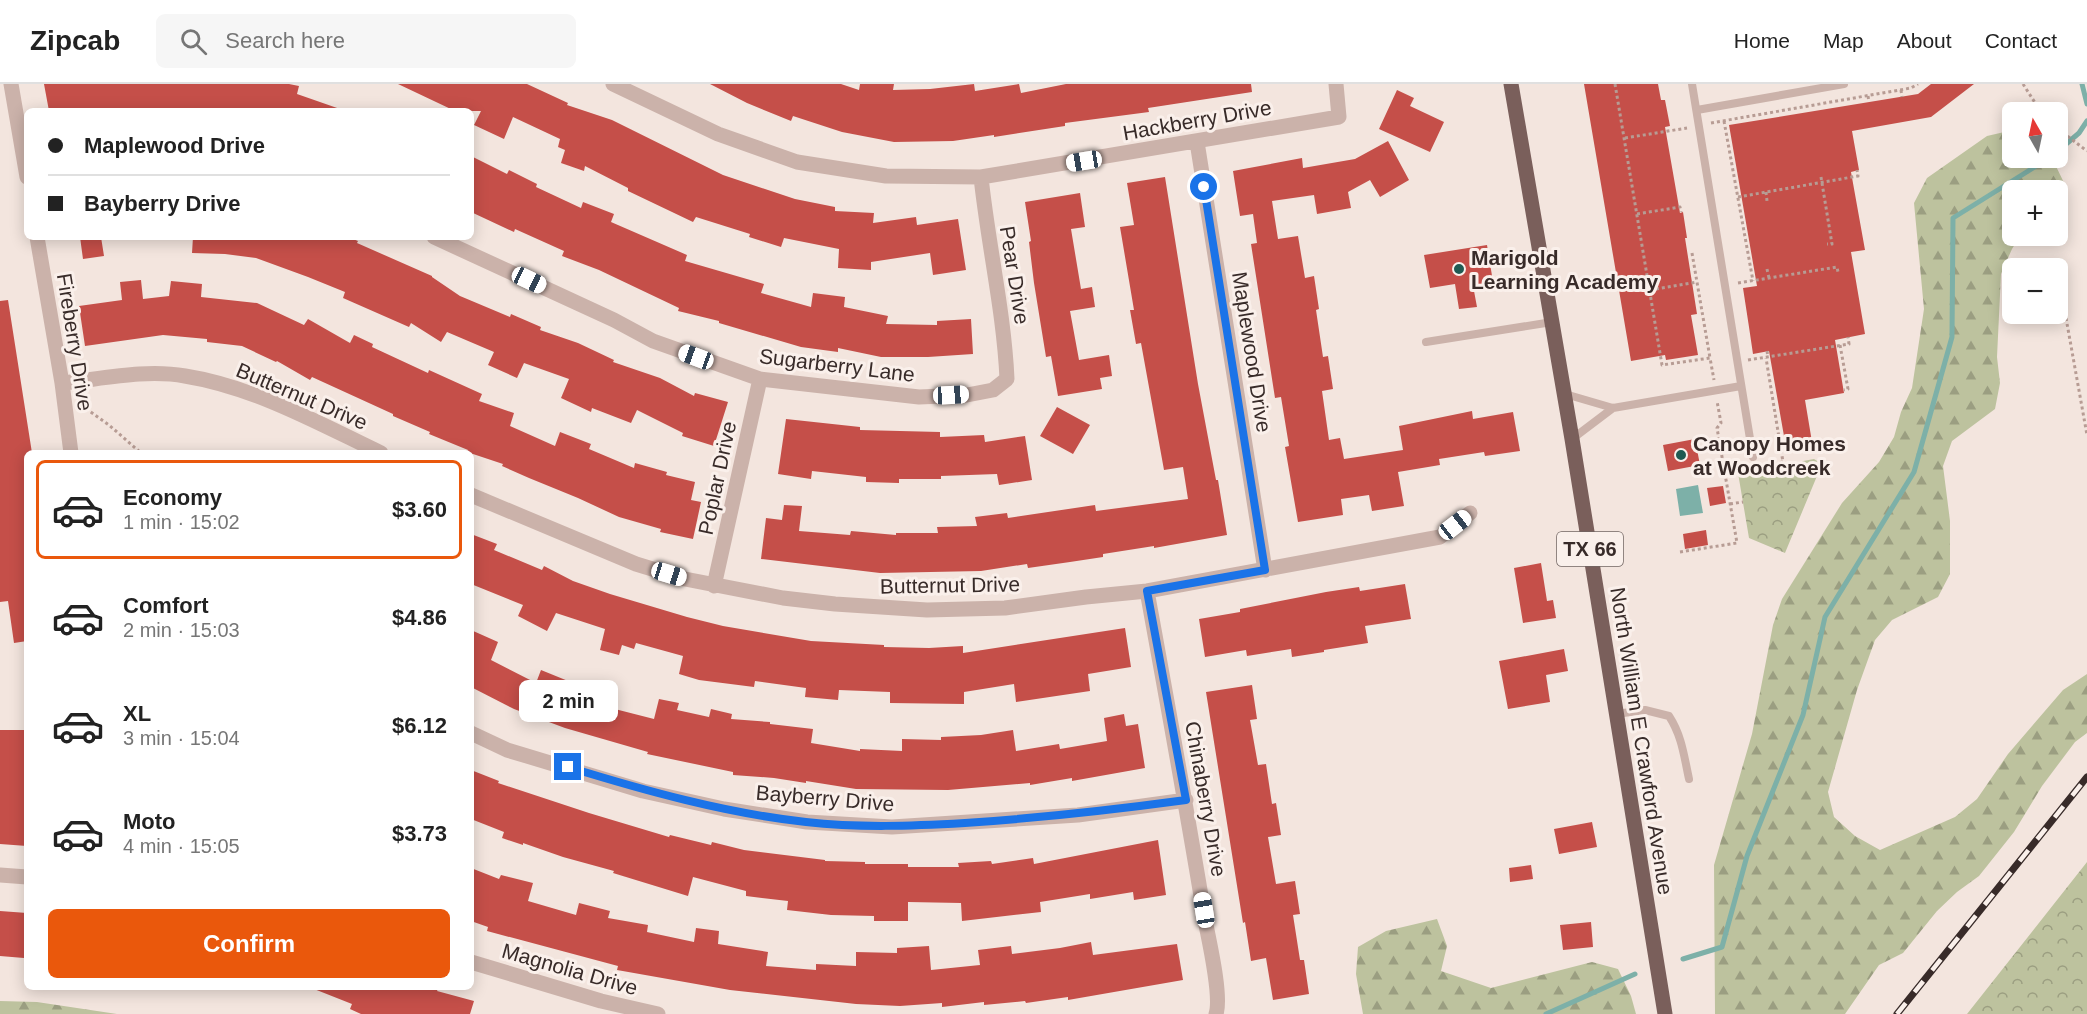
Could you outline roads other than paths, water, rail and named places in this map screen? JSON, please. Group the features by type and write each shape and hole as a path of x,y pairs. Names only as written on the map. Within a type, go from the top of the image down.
{"main road":[{"name":"North William E Crawford Avenue","path":"1510,84 1565,394 1665,1014"}],"street":[{"path":"12,84 24,158"},
{"name":"Hackberry Drive","path":"613,84 718,134 798,162 886,176 981,177 1339,117 1336,84"},
{"name":"Maplewood Drive","path":"1197,142 1265,570"},
{"name":"Pear Drive","path":"981,177 1006,351 1007,379"},
{"name":"Fireberry Drive","path":"38,240 62,383 71,450"},
{"name":"Sugarberry Lane","path":"441,240 604,315 653,341 760,380 919,397 993,390 1007,379"},
{"name":"Butternut Drive","path":"62,383 136,374 184,375 226,385 276,403 375,450"},
{"name":"Poplar Drive","path":"714,586 760,380"},
{"name":"Butternut Drive","path":"474,496 636,564 714,586 835,604 927,610 1005,608 1147,591 1265,570 1440,537 1470,513"},
{"name":"Chinaberry Drive","path":"1147,591 1186,800 1215,977 1218,1007 1216,1014"},
{"name":"Bayberry Drive","path":"474,734 507,750 643,790 724,809 807,822 904,827 1078,815 1186,800"},
{"path":"0,875 24,877"},
{"name":"Magnolia Drive","path":"474,963 601,1001 658,1014"}],"lane":[{"path":"1692,84 1753,457"},
{"path":"1697,110 1844,84"},
{"path":"1426,342 1552,322"},
{"path":"1565,394 1613,408 1741,386"},
{"path":"1572,438 1613,408"},
{"path":"1616,714 1645,710 1669,716 1682,742 1689,779"}],"water":[{"path":"1698,485 1703,513 1680,516 1676,489"}],"waterway":[{"path":"2082,84 2087,104"},
{"path":"2068,142 2079,133 2087,121"},
{"path":"1683,959 1722,947 1747,856 1803,715 1825,617 1914,472 1952,337 1953,218 2033,168"},
{"path":"1546,1014 1635,974"}],"railway":[{"path":"1897,1014 2087,777"}],"place":[{"name":"Marigold Learning Academy","path":"1459,269"},
{"name":"Canopy Homes at Woodcreek","path":"1681,455"}]}
